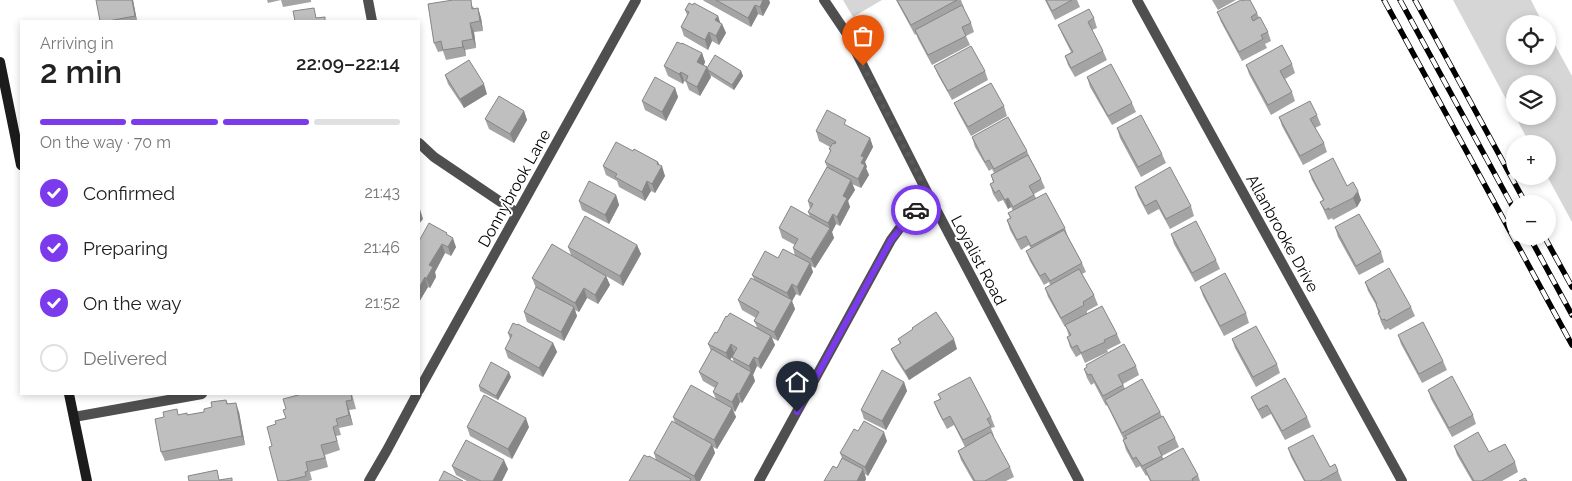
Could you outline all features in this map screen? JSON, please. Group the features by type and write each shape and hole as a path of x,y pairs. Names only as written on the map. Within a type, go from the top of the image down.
{"main road":[{"path":"0,62 20,159"},
{"path":"69,395 87,481"}],"street":[{"path":"368,0 372,20"},
{"name":"Donnybrook Lane","path":"420,385 636,0"},
{"name":"Loyalist Road","path":"824,0 847,34 929,196 1079,481"},
{"name":"Allanbrooke Drive","path":"1137,0 1402,481"},
{"path":"420,144 434,157 517,213"},
{"path":"759,481 891,240 905,221 929,196"},
{"path":"74,417 196,395"},
{"name":"Donnybrook Lane","path":"369,481 414,395"}],"shaded area":[{"path":"843,0 882,0 853,17"},
{"path":"1453,0 1531,0 1538,15 1506,15 1506,65 1556,65 1556,47 1572,76 1572,222 1552,185 1556,185 1556,135 1525,135 1520,125 1556,125 1556,75 1506,75 1506,99"}],"building":[{"path":"96,0 132,0 135,16 113,20 100,20"},
{"path":"453,0 471,0 472,9 478,8 480,21 470,23 473,39 462,41 463,47 443,50 441,41 434,43 428,4"},
{"path":"716,0 763,0 760,7 755,5 748,18"},
{"path":"897,0 957,0 911,25"},
{"path":"1046,0 1072,0 1052,11"},
{"path":"1241,0 1250,0 1257,13 1251,17 1253,21 1260,17 1268,32 1261,35 1263,39 1239,52 1217,12"},
{"path":"689,3 693,5 694,3 718,16 715,20 722,24 716,36 709,32 705,40 681,27 689,12 685,10"},
{"path":"962,5 971,23 962,27 966,36 928,55 915,30"},
{"path":"314,8 316,18 325,17 325,20 295,20 293,11"},
{"path":"1089,9 1094,18 1088,22 1103,51 1071,68 1065,56 1073,52 1058,25"},
{"path":"677,42 702,53 697,62 707,67 697,87 686,81 688,76 681,72 679,74 664,66"},
{"path":"1282,45 1292,64 1280,71 1292,92 1268,105 1246,65"},
{"path":"971,46 985,71 948,91 934,66"},
{"path":"715,55 741,71 732,85 708,70 707,68"},
{"path":"469,60 484,84 460,99 445,75"},
{"path":"1111,64 1132,103 1108,116 1087,77"},
{"path":"655,77 675,88 662,112 642,101"},
{"path":"991,83 1004,106 968,127 954,103"},
{"path":"499,96 524,111 510,134 485,119"},
{"path":"1310,101 1317,115 1310,119 1324,143 1300,156 1279,117"},
{"path":"827,110 846,120 844,124 870,138 861,156 864,157 861,163 865,165 858,179 825,162 831,150 829,149 836,142 816,131"},
{"path":"1141,115 1162,154 1138,167 1117,128"},
{"path":"1008,117 1027,151 994,169 989,160 985,162 972,137"},
{"path":"616,142 633,151 634,149 662,166 652,184 647,181 642,192 615,177 617,174 603,166"},
{"path":"1028,155 1041,179 1029,186 1034,195 1013,207 1008,198 1005,200 999,190 995,193 990,184 994,182 991,175"},
{"path":"1333,158 1347,186 1353,182 1358,191 1353,198 1329,210 1329,208 1325,210 1320,202 1324,200 1309,171"},
{"path":"827,167 851,180 843,196 847,198 837,217 833,214 828,223 808,212 813,204 808,201"},
{"path":"1170,167 1191,206 1166,219 1156,200 1145,206 1135,187"},
{"path":"589,181 616,195 605,215 579,201"},
{"path":"1046,193 1065,228 1031,246 1026,236 1017,240 1007,220 1011,218 1008,213"},
{"path":"791,206 830,228 811,259 793,248 798,239 779,228"},
{"path":"1359,214 1381,252 1356,266 1335,227"},
{"path":"585,216 637,245 620,276 568,247"},
{"path":"1196,221 1216,260 1192,273 1171,234"},
{"path":"429,223 453,238 448,247 442,244 429,265 433,267 420,286 420,239"},
{"path":"1064,230 1082,263 1050,281 1045,273 1040,276 1026,251"},
{"path":"552,244 606,276 595,295 584,288 575,303 532,278"},
{"path":"783,249 810,263 797,287 792,284 787,293 752,275 765,251 778,258"},
{"path":"1389,268 1411,307 1386,321 1385,319 1382,320 1378,313 1380,312 1377,304 1365,282"},
{"path":"1079,269 1094,295 1083,302 1084,305 1061,318 1045,288"},
{"path":"1225,273 1246,313 1220,326 1200,287"},
{"path":"751,278 792,300 774,332 754,321 759,312 738,300"},
{"path":"536,287 574,307 561,332 524,312"},
{"path":"1102,306 1117,334 1081,353 1077,345 1072,348 1067,337 1071,335 1065,325"},
{"path":"936,312 954,339 905,371 891,349 901,343 898,339"},
{"path":"730,313 771,336 758,359 754,357 749,366 732,357 737,348 731,344 726,353 708,344 715,332 717,333 726,316"},
{"path":"1423,322 1443,361 1419,374 1398,335"},
{"path":"513,323 553,343 539,368 505,349 512,335 508,333"},
{"path":"1256,326 1277,364 1253,377 1232,339"},
{"path":"1124,344 1136,366 1118,375 1123,385 1103,396 1091,374 1088,375 1084,369 1087,367 1086,365"},
{"path":"712,349 751,372 739,394 737,393 732,402 713,392 718,383 699,372"},
{"path":"491,362 509,372 496,396 479,386"},
{"path":"882,370 904,382 882,421 861,410"},
{"path":"1452,376 1473,415 1449,428 1428,390"},
{"path":"970,377 991,417 987,419 991,426 963,440 950,416 943,420 934,402 941,399 938,394"},
{"path":"1285,378 1307,417 1282,431 1267,405 1258,410 1251,397"},
{"path":"1142,379 1160,412 1122,433 1105,400"},
{"path":"691,385 732,408 714,440 673,417"},
{"path":"298,395 351,395 352,400 346,401 349,415 336,419 338,425 333,427 337,441 321,445 325,458 306,462 308,471 305,472 306,476 278,481 269,447 272,446 267,427 276,424 275,421 286,418 283,410 286,409 283,399"},
{"path":"484,395 526,418 508,449 467,427"},
{"path":"226,400 227,404 236,403 242,436 161,452 155,419 164,417 163,412 177,409 178,415 187,413 187,415 204,412 204,409 212,407 211,402"},
{"path":"1163,416 1175,438 1158,447 1162,456 1142,466 1136,457 1133,459 1123,440 1127,438 1125,436"},
{"path":"672,421 712,444 694,476 654,453"},
{"path":"864,421 884,432 865,467 840,453 854,429 858,431"},
{"path":"991,432 1010,467 985,481 975,481 958,451"},
{"path":"1478,432 1489,452 1505,444 1515,462 1482,481 1474,481 1454,446"},
{"path":"1313,435 1330,467 1335,464 1338,471 1320,481 1305,481 1288,448"},
{"path":"466,440 504,460 493,481 481,481 452,466"},
{"path":"1183,448 1198,475 1192,479 1193,481 1151,481 1145,469"},
{"path":"644,455 691,479 690,481 629,481"},
{"path":"842,458 863,469 857,481 824,481 833,466 837,468"},
{"path":"217,470 219,480 232,478 232,481 189,481 188,476"},
{"path":"444,471 463,481 439,481"}],"railway":[{"path":"1384,0 1572,345"},
{"path":"1400,0 1506,195"},
{"path":"1415,0 1521,195"},
{"path":"1534,245 1572,315"},
{"path":"1549,245 1572,287"}],"way so far":[{"path":"863,66 929,196 916,210"}],"route":[{"path":"797,412 891,240 916,210"}]}
